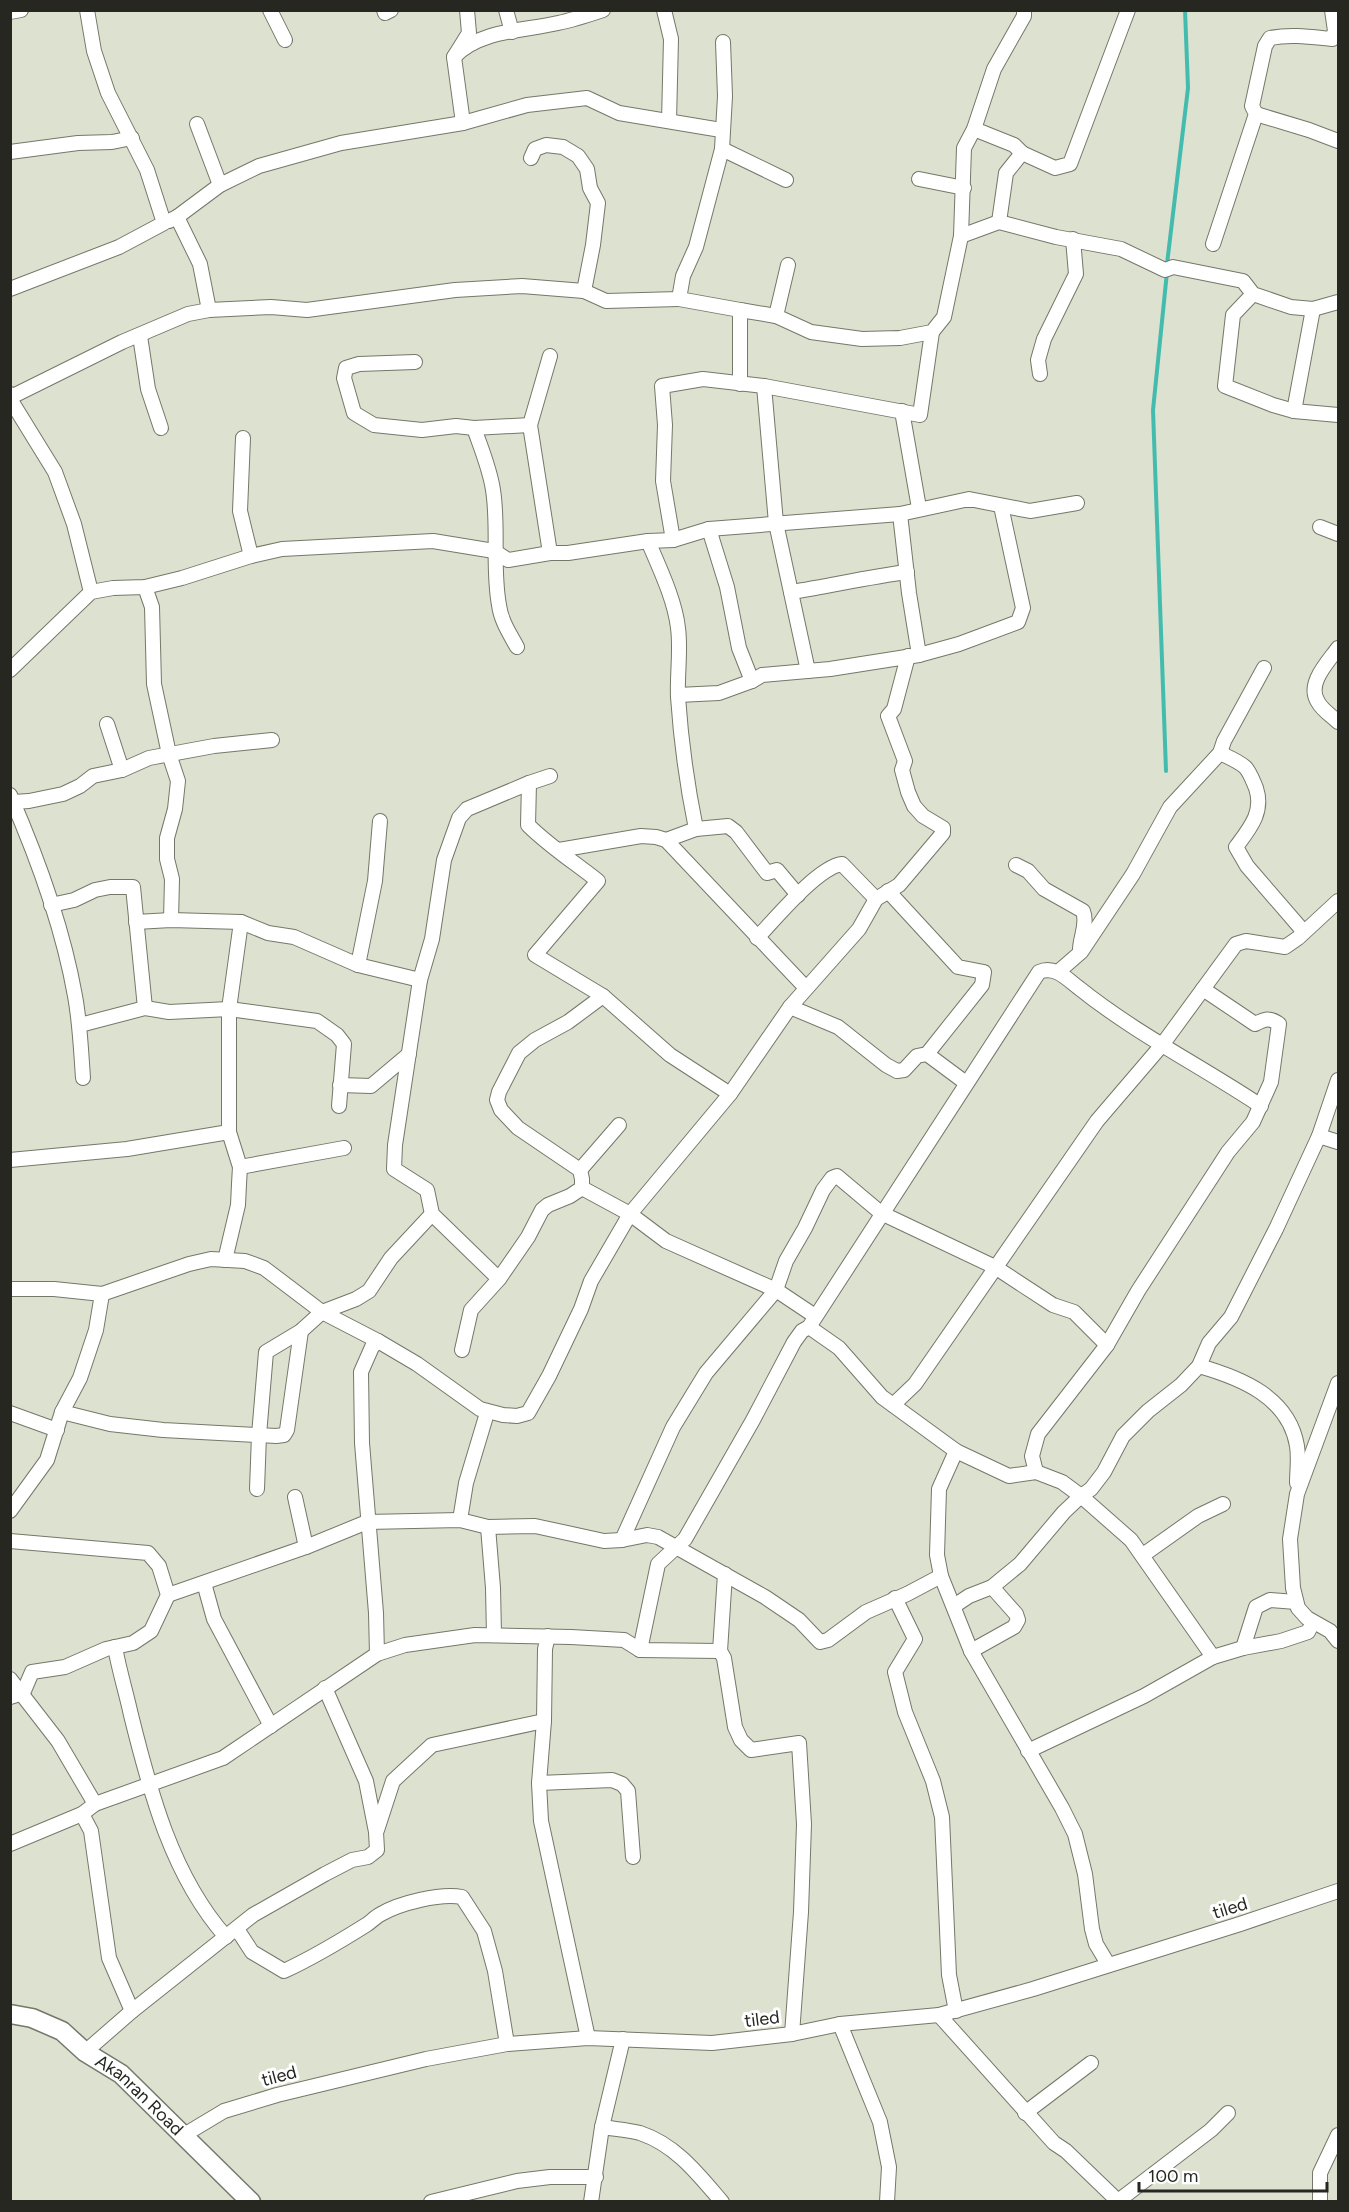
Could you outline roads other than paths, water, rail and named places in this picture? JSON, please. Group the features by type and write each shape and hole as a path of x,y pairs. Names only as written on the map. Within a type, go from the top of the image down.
{"main road":[{"name":"Akanran Road","path":"10,2014 32,2018 62,2031 85,2052 121,2074 250,2202"}],"street":[{"path":"10,12 21,10"},
{"path":"87,10 94,51 108,93 132,138 170,220 200,264 209,310"},
{"path":"270,10 285,40"},
{"path":"384,10 385,13 391,10"},
{"path":"463,123 454,57 470,33 467,10"},
{"path":"506,10 512,32"},
{"path":"454,57 463,48 489,37 561,23 603,10"},
{"path":"664,10 671,39 669,121"},
{"path":"673,540 663,481 665,424 662,386 703,379 764,386 920,415 932,332 944,317 961,236 964,148 974,129 994,69 1024,16 1024,10"},
{"path":"974,129 1014,145 1022,153 1055,168 1070,164 1128,10"},
{"path":"1213,244 1256,114 1252,106 1265,46 1270,38 1294,35 1332,39 1335,31 1332,10"},
{"path":"679,299 682,276 696,247 722,149 721,130 725,96 723,42"},
{"path":"10,289 119,247 170,220 220,185 259,166 341,143 463,123 527,105 587,98 619,113 721,130"},
{"path":"1256,114 1338,141"},
{"path":"197,124 220,185"},
{"path":"10,152 132,138"},
{"path":"531,158 535,149 546,145 563,147 578,156 587,169 590,188 598,203 584,291"},
{"path":"722,149 786,180"},
{"path":"999,222 1006,173 1022,153"},
{"path":"919,179 964,188"},
{"path":"961,236 999,222 1056,237 1121,249 1165,270 1173,267 1243,281 1253,294 1291,307 1313,309 1338,303"},
{"path":"1040,374 1038,360 1044,339 1076,274 1073,240"},
{"path":"776,316 788,265"},
{"path":"91,592 74,524 55,472 10,396 188,314 209,310 271,307 307,310 455,290 522,286 584,291 606,301 679,299 776,316 811,332 862,339 900,338 932,332"},
{"path":"1253,294 1233,315 1225,386 1294,411 1338,415"},
{"path":"1294,411 1313,309"},
{"path":"740,310 740,384"},
{"path":"140,336 148,389 161,428"},
{"path":"550,356 530,424 550,553"},
{"path":"415,362 360,364 346,368 344,378 354,413 374,425 422,430 456,426 474,428 530,424"},
{"path":"764,386 776,523 808,671"},
{"path":"902,411 919,508"},
{"path":"474,428 493,488 496,522 494,551 499,606 504,624 517,648"},
{"path":"243,438 240,512 250,556"},
{"path":"10,669 91,592 113,588 145,587 182,578 250,556 282,549 434,541 494,551 508,560 648,541 673,540 709,530 900,514 919,508 969,499 1030,511 1077,503"},
{"path":"678,695 719,693 762,675 913,656 959,644 1018,622 1023,608 1000,506"},
{"path":"10,1289 54,1289 102,1294 189,1264 211,1259 245,1261 264,1268 322,1312 417,1364 487,1413 517,1416 528,1413 581,1310 591,1281 630,1214 730,1094 790,1007 859,929 876,899 899,885 940,838 944,830 940,825 923,816 914,806 902,770 905,761 888,716 894,709 913,656 900,514"},
{"path":"1320,527 1338,534"},
{"path":"709,530 727,587 739,648 752,681"},
{"path":"648,541 666,586 678,627 678,695 687,786 696,829"},
{"path":"791,592 829,586 862,577 907,572"},
{"path":"145,587 152,607 154,684 169,754 178,781 168,838 168,860 172,879 171,920"},
{"path":"1338,648 1315,685 1314,694 1318,703 1338,722"},
{"path":"1058,972 1081,952 1133,874 1170,807 1220,753 1224,741 1264,668"},
{"path":"107,724 122,770"},
{"path":"83,1078 80,1025 75,994 51,905 15,820 12,798 63,794 80,786 93,776 122,770 149,758 214,746 272,740"},
{"path":"1220,753 1248,770 1260,802 1253,824 1236,848 1246,867 1304,932"},
{"path":"499,1279 432,1214 427,1190 394,1169 397,1129 420,980 432,939 444,860 459,818 467,809 550,776"},
{"path":"529,783 528,825 546,842 598,881 535,955 603,996 670,1055 730,1094"},
{"path":"358,965 375,880 380,821"},
{"path":"666,840 696,829 728,826 736,832 767,873 777,870 798,895"},
{"path":"558,850 640,836 666,840 806,988"},
{"path":"757,938 798,895 834,865 842,864 876,899"},
{"path":"1016,865 1028,872 1044,890 1083,911 1086,920 1080,938 1081,952"},
{"path":"51,905 74,900 103,889 133,887 145,1008"},
{"path":"790,1007 838,1027 897,1071 904,1070 918,1056 927,1054 982,985 984,972 958,967 888,891"},
{"path":"893,1405 915,1384 1097,1121 1162,1045 1236,944 1246,941 1285,947 1338,901"},
{"path":"136,922 171,920 241,922 267,933 294,937 358,965 420,980"},
{"path":"225,1260 238,1205 240,1167 229,1132 229,1009 241,922"},
{"path":"639,1650 657,1564 680,1544 753,1420 794,1342 812,1322 1039,972 1045,969 1058,972 1094,1000 1162,1045 1261,1106"},
{"path":"1034,1466 1038,1434 1107,1345 1228,1152 1253,1122 1271,1082 1279,1024 1267,1018 1255,1024 1203,989"},
{"path":"580,1170 518,1128 501,1110 497,1100 519,1053 535,1040 568,1022 603,996"},
{"path":"80,1025 145,1008 169,1012 229,1009 316,1021 337,1035 344,1044 339,1106"},
{"path":"340,1085 371,1086 409,1054"},
{"path":"927,1054 966,1083"},
{"path":"923,1585 952,1601 992,1587 1020,1564 1081,1496 1091,1489 1104,1472 1123,1436 1199,1366 1209,1343 1231,1317 1276,1228 1319,1136 1338,1080"},
{"path":"582,1188 580,1170 619,1125"},
{"path":"10,1160 127,1149 229,1132"},
{"path":"1319,1136 1338,1142"},
{"path":"240,1167 344,1148"},
{"path":"622,1540 673,1427 706,1373 776,1290 786,1261 832,1178 837,1176 881,1213 995,1267 1053,1305 1074,1312 1107,1345"},
{"path":"582,1188 630,1214 666,1240 776,1290 838,1348 882,1397 956,1451 1009,1476 1034,1466"},
{"path":"462,1350 471,1310 499,1279 528,1237 542,1210 548,1204 570,1196 582,1188"},
{"path":"257,1489 259,1434 267,1352 301,1331 322,1312 356,1299 369,1291 391,1258 432,1214"},
{"path":"10,1511 47,1460 62,1412 80,1378 96,1330 102,1294"},
{"path":"62,1412 110,1424 163,1430 276,1436 284,1434 287,1430 301,1331"},
{"path":"377,1653 376,1613 362,1443 361,1372 372,1347 378,1341"},
{"path":"1199,1366 1225,1373 1249,1384 1276,1402 1291,1427 1298,1446 1297,1494 1290,1539 1296,1602 1298,1608 1313,1622 1330,1631 1338,1641"},
{"path":"1297,1494 1338,1383"},
{"path":"10,1413 57,1430"},
{"path":"459,1520 466,1483 487,1413"},
{"path":"956,1451 939,1489 937,1555 941,1576 971,1651 1075,1834 1085,1874 1092,1929 1096,1944 1108,1964"},
{"path":"1034,1466 1081,1496 1131,1540 1213,1657"},
{"path":"295,1497 306,1547"},
{"path":"1143,1555 1198,1516 1223,1504"},
{"path":"168,1595 306,1547 367,1522 459,1520 488,1527 535,1526 604,1541 647,1535 657,1537 680,1544 693,1556 765,1597 799,1620 820,1642 828,1640 866,1612 941,1576"},
{"path":"488,1527 494,1635"},
{"path":"10,1541 148,1553 159,1566 168,1595 151,1631 133,1643 115,1647 64,1666 32,1672 17,1695"},
{"path":"725,1574 720,1651 724,1658 735,1727 741,1740 751,1750 799,1743 804,1824 801,1912 792,2034"},
{"path":"204,1583 214,1619 271,1726"},
{"path":"971,1651 1014,1627 1017,1620 1017,1614 992,1587"},
{"path":"895,1598 915,1639 895,1671 899,1691 933,1781 942,1817 949,1975 956,2011"},
{"path":"1243,1648 1256,1607 1270,1600 1296,1602"},
{"path":"1028,1751 1144,1696 1213,1657 1243,1648 1281,1641 1308,1632 1313,1622"},
{"path":"624,1640 644,1629"},
{"path":"10,1844 82,1814 94,1804 223,1758 377,1653 405,1645 475,1635 548,1636 624,1640 639,1650 720,1651"},
{"path":"548,1636 545,1648 540,1783 541,1821 588,2038"},
{"path":"115,1647 149,1784 183,1877 215,1925 231,1933 252,1952 284,1971 394,1909 433,1898 451,1895 462,1897 484,1931 495,1971 507,2044"},
{"path":"10,1678 17,1695 58,1741 94,1804"},
{"path":"85,2052 132,2011 254,1915 325,1874 352,1860 368,1857 377,1850 376,1832 366,1781 325,1688"},
{"path":"376,1832 393,1781 432,1745 544,1721"},
{"path":"540,1783 612,1780 622,1784 628,1791 633,1857"},
{"path":"82,1814 92,1831 109,1958 132,2011"},
{"name":"tiled","path":"184,2135 224,2111 277,2095 426,2059 507,2044 588,2038 712,2043 792,2034 840,2024 939,2015 1240,1924 1338,1891"},
{"path":"939,2015 1025,2114 1115,2198"},
{"path":"840,2024 880,2122 889,2167 887,2202"},
{"path":"591,2202 602,2127 623,2039"},
{"path":"1025,2114 1091,2063"},
{"path":"1099,2202 1115,2198 1211,2130 1228,2114"},
{"path":"602,2127 638,2133 660,2141 675,2151 722,2202"},
{"path":"1320,2202 1320,2174 1338,2134"},
{"path":"431,2202 517,2181 550,2177 596,2177"}],"waterway":[{"path":"1167,264 1188,88 1185,10"},
{"path":"1166,771 1153,410 1167,272"}]}
